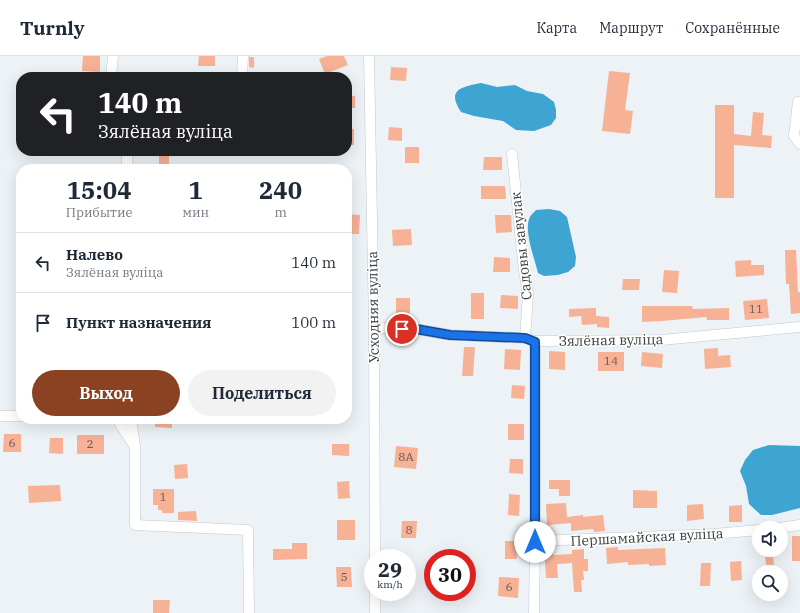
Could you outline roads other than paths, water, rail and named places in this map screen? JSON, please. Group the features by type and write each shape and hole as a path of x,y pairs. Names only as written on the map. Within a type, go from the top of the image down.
{"street":[{"path":"111,72 113,56"},
{"path":"242,72 243,56"},
{"name":"Усходняя вуліца","path":"369,56 374,328 375,549"},
{"path":"800,102 798,102 794,136 800,144"},
{"name":"Садовы завулак","path":"512,154 524,271 528,294 525,338"},
{"name":"Зялёная вуліца","path":"374,328 416,329 450,335 525,338 535,342 661,340 800,327"},
{"path":"534,613 535,342"},
{"path":"0,416 16,416"},
{"path":"120,424 134,446"},
{"path":"132,424 135,525 248,530 249,613"},
{"path":"788,527 800,525"},
{"name":"Першамайская вуліца","path":"535,542 714,534 752,531"},
{"path":"375,601 375,613"}],"water":[{"path":"481,83 497,87 515,85 527,91 543,94 554,102 556,118 551,125 534,131 516,130 503,121 461,112 455,98 458,90"},
{"path":"549,209 560,211 567,217 576,257 575,266 568,272 558,275 544,276 538,273 532,253 528,222 530,216 536,210"},
{"path":"769,445 800,446 800,508 772,515 761,515 749,504 746,486 740,471 745,460 753,450"}]}
